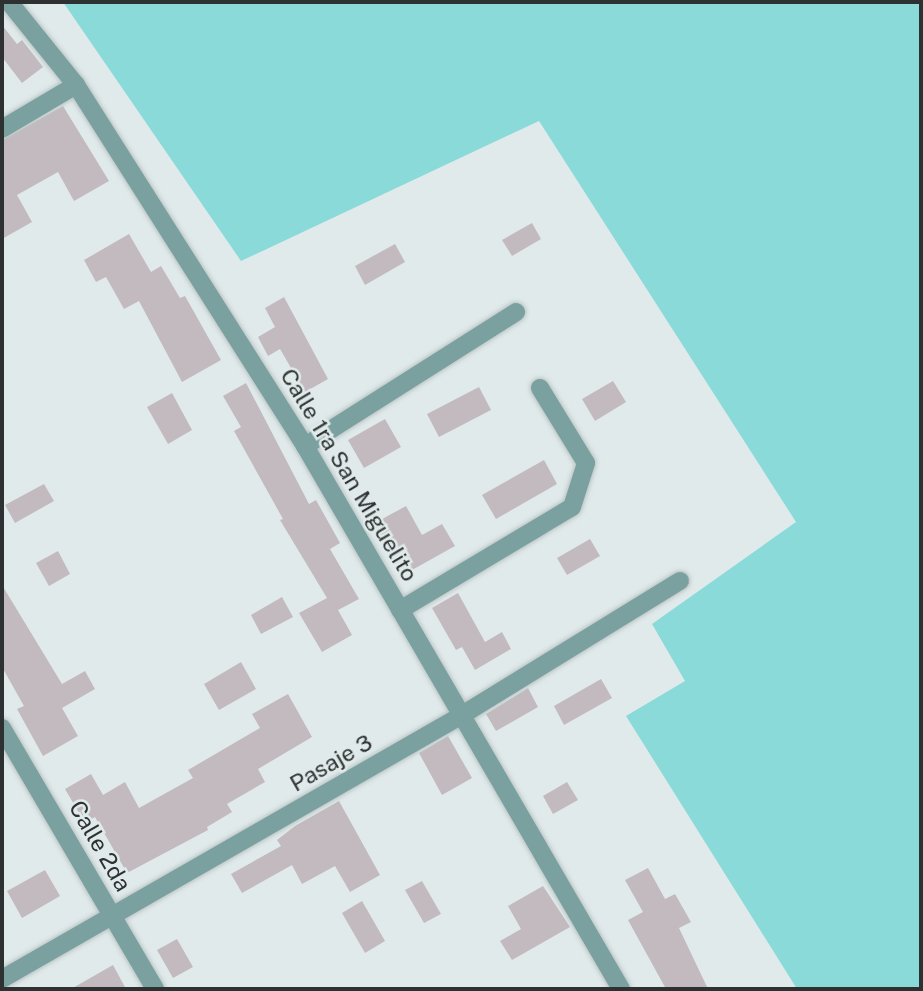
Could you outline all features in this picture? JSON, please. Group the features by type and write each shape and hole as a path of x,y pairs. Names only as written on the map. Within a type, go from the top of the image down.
{"street":[{"name":"Calle 1ra San Miguelito","path":"9,2 76,85 305,446 621,989"},
{"path":"2,128 76,85"},
{"path":"305,446 516,312"},
{"path":"400,610 572,507 586,463 540,388"},
{"name":"Pasaje 3","path":"2,979 462,715 680,581"},
{"name":"Calle 2da","path":"2,728 155,989"}],"shaded area":[{"path":"63,2 921,2 921,989 797,989 626,716 685,681 652,624 796,522 539,121 241,261"}],"building":[{"path":"2,25 17,44 22,40 43,67 22,83 2,57"},
{"path":"63,106 109,181 74,201 58,172 17,195 32,222 2,239 2,140"},
{"path":"532,223 541,239 512,256 502,240"},
{"path":"129,234 151,272 161,266 180,298 185,296 221,360 182,382 139,301 124,309 106,277 96,282 84,260"},
{"path":"395,244 405,262 365,285 355,266"},
{"path":"284,297 328,379 305,392 280,349 268,356 258,337 275,327 265,308"},
{"path":"613,381 626,402 595,421 582,399"},
{"path":"246,383 309,504 316,500 340,543 330,549 359,599 338,610 352,635 322,652 299,613 327,598 280,520 283,519 234,431 241,427 223,396"},
{"path":"479,387 491,410 439,437 427,414"},
{"path":"172,393 192,430 168,444 147,407"},
{"path":"385,419 401,447 364,468 348,440"},
{"path":"544,460 557,484 496,519 482,495"},
{"path":"44,484 54,501 15,523 5,505"},
{"path":"406,506 422,535 442,524 455,546 403,575 373,524"},
{"path":"590,539 600,556 567,575 557,558"},
{"path":"58,551 70,574 49,586 36,563"},
{"path":"2,585 62,684 85,671 95,689 62,708 78,736 43,756 17,709 24,706 2,667"},
{"path":"458,593 485,642 502,632 511,649 475,670 462,647 456,650 432,608"},
{"path":"282,597 293,617 261,634 251,615"},
{"path":"241,662 256,689 219,710 204,684"},
{"path":"601,679 612,698 564,725 554,706"},
{"path":"528,688 538,707 496,731 486,714"},
{"path":"288,694 312,737 258,769 265,782 227,804 232,812 207,827 208,830 127,873 95,817 85,823 65,789 91,774 103,795 125,782 139,808 193,778 188,770 260,728 252,714"},
{"path":"448,736 472,778 442,795 419,753"},
{"path":"567,782 578,800 553,814 543,796"},
{"path":"339,801 380,875 350,892 335,866 302,884 292,865 242,893 231,874 281,846 277,840 295,826"},
{"path":"648,868 665,899 675,894 691,922 679,928 708,989 666,989 628,920 643,912 625,880"},
{"path":"45,870 60,896 22,918 7,891"},
{"path":"422,881 441,914 424,923 405,890"},
{"path":"543,886 570,927 512,960 500,941 521,929 508,906"},
{"path":"362,901 385,941 365,953 342,913"},
{"path":"177,939 193,967 173,978 157,950"},
{"path":"113,965 126,989 71,989"}]}
